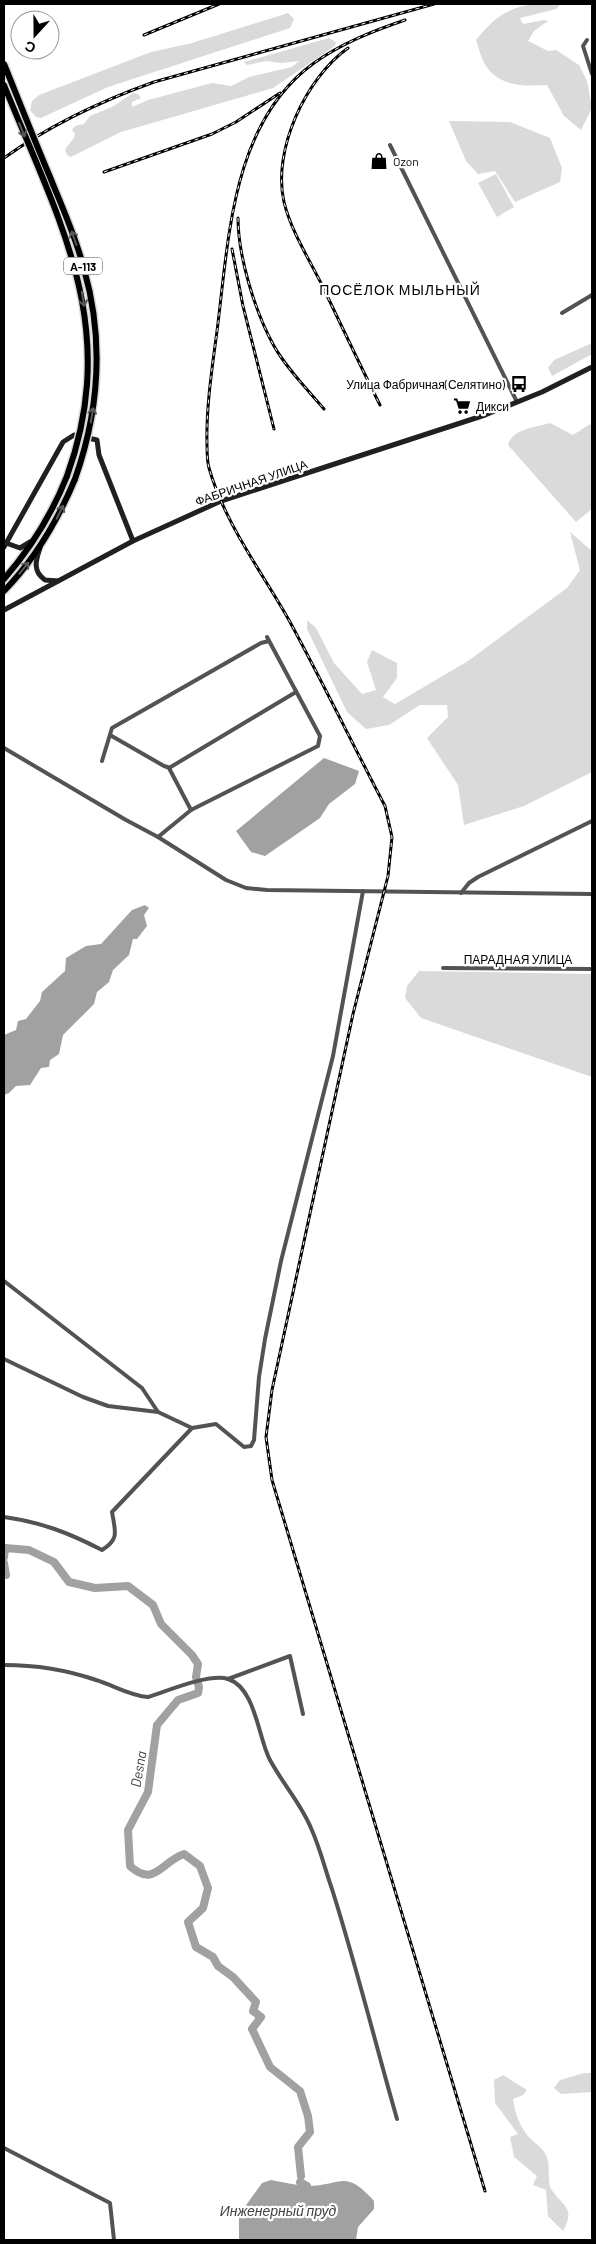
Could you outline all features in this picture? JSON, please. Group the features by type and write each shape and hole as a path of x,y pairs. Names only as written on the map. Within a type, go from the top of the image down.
{"highway":[{"name":"А-113","path":"4,64 76,243 85,270 93,310 96,344 95,395 88,437 75,479 59,514 42,543 4,590"},
{"name":"А-113","path":"4,85 71,253 85,311 88,344 87,394 82,427 67,476 55,503 37,535 4,579"}],"street":[{"path":"587,40 583,46 592,74"},
{"path":"390,146 517,402"},
{"path":"562,313 592,295"},
{"name":"ФАБРИЧНАЯ УЛИЦА","path":"4,610 133,541 221,501 460,424 517,402 592,367"},
{"path":"37,535 23,547 5,545 63,442 74,435 96,440 101,462 133,541"},
{"path":"42,543 36,566 39,574 50,581 63,579"},
{"path":"102,761 112,728 268,639 320,736 318,746 190,810 158,837"},
{"path":"170,768 296,692"},
{"path":"110,735 170,768 190,810"},
{"path":"4,748 158,837 226,880 246,888 267,890 592,894"},
{"path":"461,893 478,876 592,821"},
{"path":"4,1359 83,1397 108,1406 158,1412 192,1428 216,1424 244,1447 251,1446 254,1440 259,1376 265,1339 281,1261 333,1056 363,891"},
{"name":"ПАРАДНАЯ УЛИЦА","path":"443,968 592,969"},
{"path":"4,1281 142,1388 158,1412"},
{"path":"4,1517 64,1531 102,1550 112,1544 116,1534 112,1512 192,1428"},
{"path":"4,1665 54,1669 75,1673 140,1697 148,1697 203,1680 228,1678 290,1656 304,1714"},
{"path":"228,1678 234,1682 250,1701 270,1760 291,1790 311,1828 343,1925 396,2119"},
{"path":"4,2148 110,2203 114,2240"}],"shaded area":[{"path":"533,4 561,4 556,9 520,18 523,24 548,21 534,31 528,41 548,51 556,50 579,65 587,81 592,108 581,130 564,116 547,85 521,85 505,82 492,73 481,57 476,40 488,26 494,20 515,8"},
{"path":"288,13 294,19 290,28 108,87 41,118 36,117 30,110 32,101 39,95 151,52 192,43"},
{"path":"329,38 336,42 335,46 273,88 121,132 71,157 67,155 65,150 75,134 72,130 75,126 84,124 90,116 112,107 133,93 138,94 141,98 132,102 132,107 148,100 212,83 231,86 249,77 292,67 299,61 281,63 267,61 247,65 244,62"},
{"path":"449,121 510,122 550,138 562,168 560,182 515,202 495,171 478,174 466,161"},
{"path":"496,174 514,207 497,217 478,183"},
{"path":"592,343 592,354 552,376 548,368 554,360"},
{"path":"550,423 573,435 590,424 592,427 592,509 576,522 508,445 514,435 519,432"},
{"path":"570,532 592,551 592,772 524,806 464,825 458,785 427,738 448,717 447,705 420,705 389,725 366,729 347,712 307,629 307,620 316,628 334,663 362,694 376,690 367,662 372,650 397,663 397,678 383,697 395,704 468,661 567,588 580,570"},
{"path":"419,971 592,974 592,1077 421,1018 405,998 407,986"},
{"path":"584,2073 592,2073 592,2092 561,2094 554,2088 560,2080"},
{"path":"503,2075 527,2090 523,2095 513,2099 515,2109 524,2131 546,2155 551,2189 568,2212 567,2223 563,2231 548,2216 546,2190 533,2185 537,2176 514,2157 510,2137 518,2134 495,2103 494,2080"}],"water":[{"path":"324,758 359,771 355,784 329,804 320,818 265,856 251,852 236,831"},
{"path":"145,905 149,908 144,915 147,926 137,939 133,939 129,955 113,970 109,982 97,992 94,1004 63,1035 59,1054 50,1060 49,1067 41,1068 30,1085 16,1086 4,1095 4,1035 16,1030 18,1021 26,1019 40,1001 42,992 65,971 66,958 86,946 101,944 132,910"},
{"name":"Инженерный пруд","path":"271,2180 307,2186 343,2181 349,2182 364,2191 374,2201 374,2209 358,2227 356,2240 239,2240 239,2215 262,2183"}],"waterway":[{"name":"Desna","path":"4,1557 5,1548 29,1550 54,1562 69,1582 95,1588 128,1586 153,1605 161,1624 192,1655 198,1664 196,1677 199,1687 198,1693 178,1700 157,1725 148,1792 128,1830 130,1866 145,1875 152,1874 184,1854 200,1866 208,1888 203,1908 188,1922 196,1947 213,1957 218,1966 233,1977 256,2002 253,2011 261,2017 252,2029 270,2067 300,2091 308,2116 310,2132 298,2147 301,2176"},
{"name":"Desna","path":"4,1563 6,1575 4,1574"},
{"name":"Desna","path":"300,2182 307,2186 308,2194"}],"railway":[{"path":"144,35 219,4"},
{"path":"4,158 58,124 115,97 154,82 434,4"},
{"path":"405,20 358,38 314,63 286,88 266,117 250,150 239,185 231,222 210,388 207,417 207,454 209,468 224,509 290,622 385,806 392,837 388,876 353,1014 272,1390 266,1437 272,1480 485,2191"},
{"path":"348,48 333,61 306,96 288,138 283,160 282,182 284,202 296,234 380,405"},
{"path":"104,172 212,134 236,122 280,93"},
{"path":"238,218 244,266 260,317 274,346 285,363 324,409"},
{"path":"232,249 243,306 274,429"}],"place":[{"name":"Ozon","path":"379,161"},
{"name":"Улица Фабричная(Селятино)","path":"519,384"},
{"name":"Дикси","path":"462,406"}],"district":[{"name":"ПОСЁЛОК МЫЛЬНЫЙ","path":"400,289"}]}
